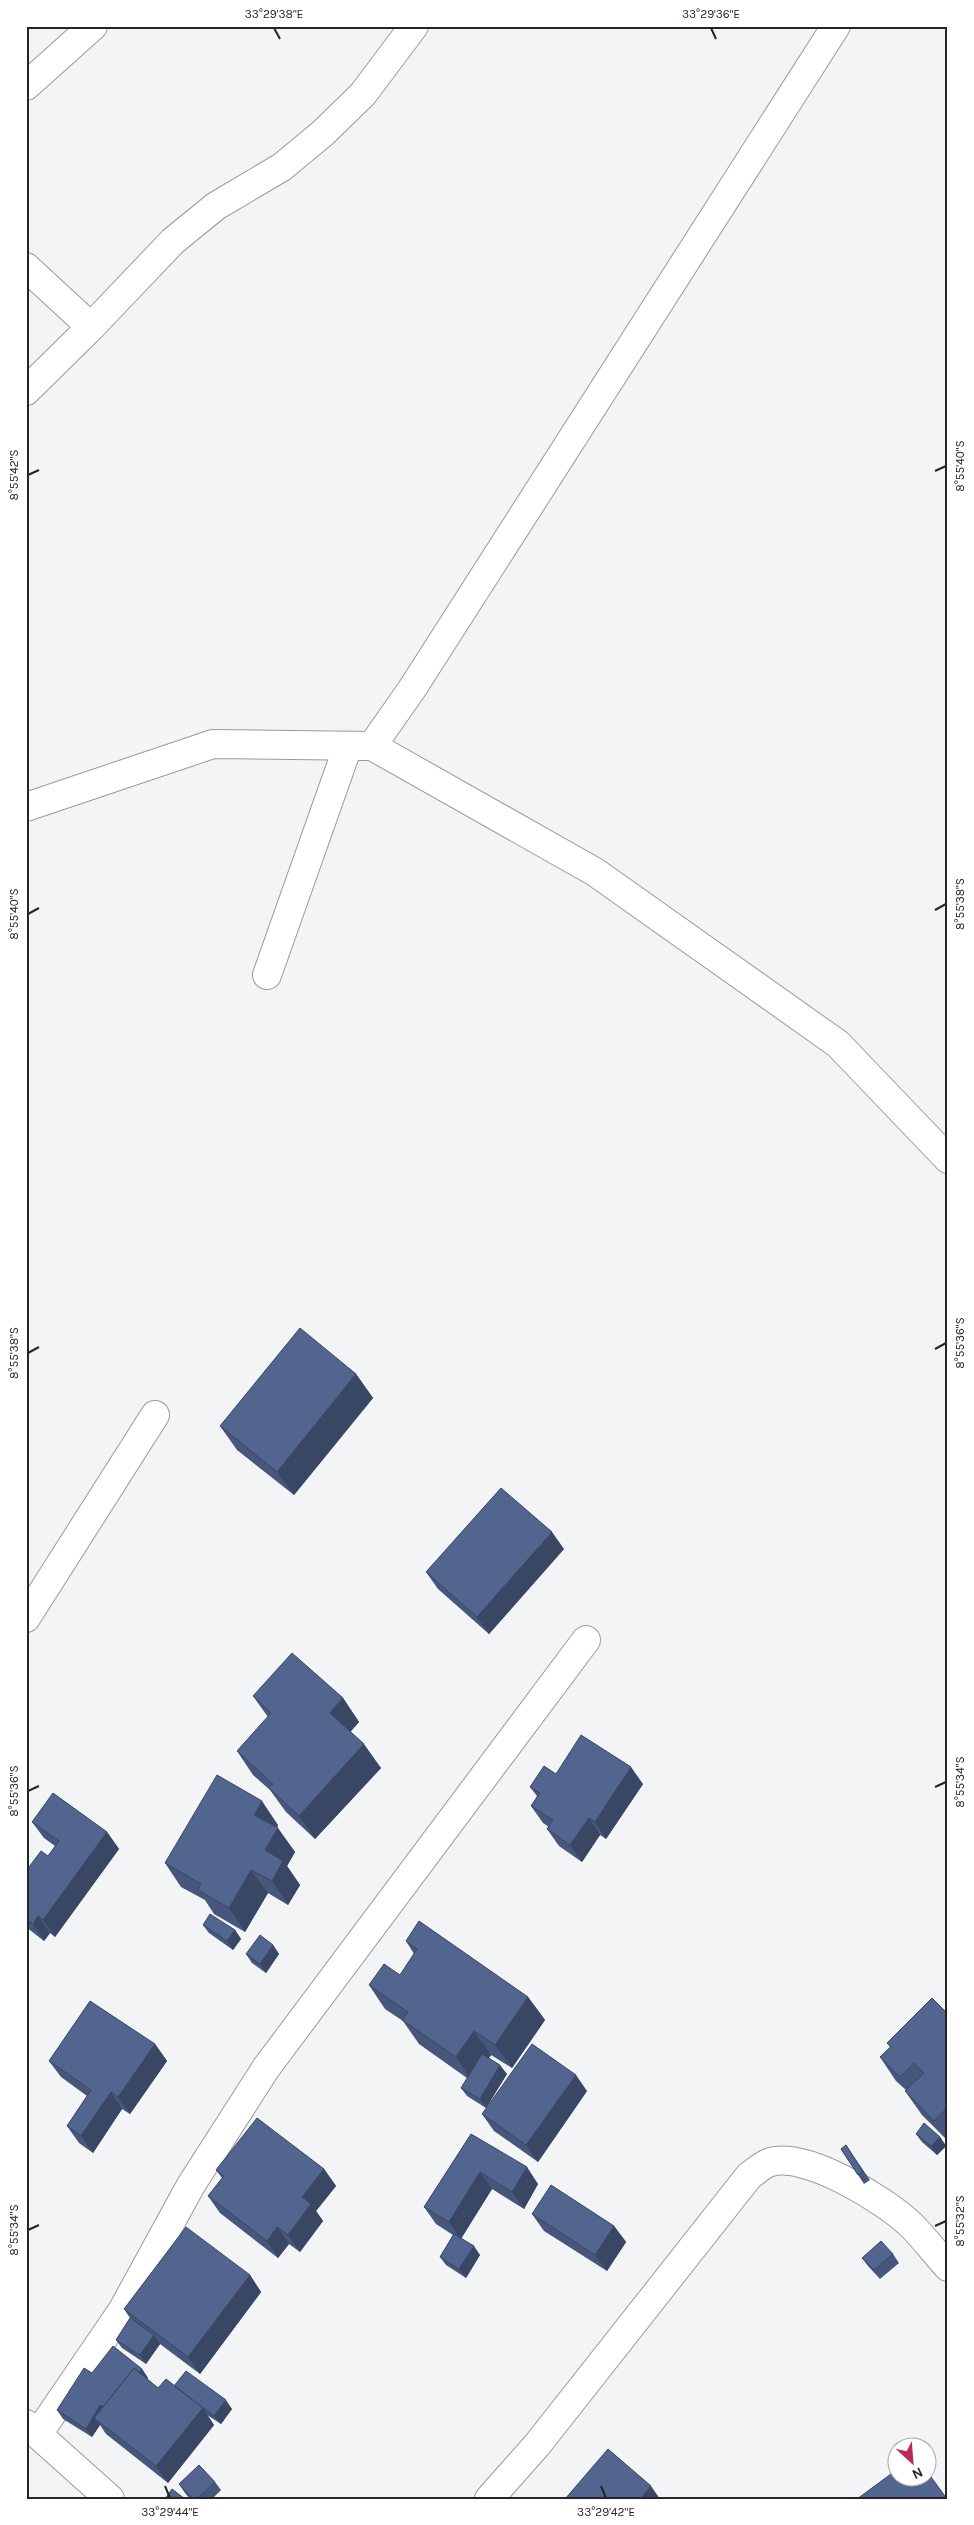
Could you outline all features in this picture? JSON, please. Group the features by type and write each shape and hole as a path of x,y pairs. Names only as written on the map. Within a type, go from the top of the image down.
{"street":[{"path":"26,86 93,26"},
{"path":"26,391 91,327 173,241 216,206 282,167 323,133 363,94 414,26"},
{"path":"267,975 360,746 422,673 836,26"},
{"path":"26,266 91,327"},
{"path":"26,807 213,744 360,746 595,872 830,1039 948,1159"},
{"path":"26,1618 155,1416"},
{"path":"110,2499 32,2429 122,2311 191,2185 266,2068 586,1640"},
{"path":"489,2499 537,2445 749,2176 768,2163 785,2160 828,2171 867,2194 911,2225 948,2267"}],"building":[{"path":"300,1328 356,1374 277,1472 220,1426"},
{"path":"501,1488 552,1532 477,1617 426,1572"},
{"path":"292,1653 343,1698 330,1713 364,1744 299,1816 269,1788 273,1784 237,1751 271,1713 253,1696"},
{"path":"581,1735 631,1767 595,1822 589,1818 570,1845 547,1829 553,1820 531,1806 540,1793 530,1787 544,1766 556,1774"},
{"path":"217,1775 262,1801 254,1815 278,1828 265,1850 283,1861 272,1881 251,1870 229,1908 198,1890 201,1884 165,1863"},
{"path":"53,1793 107,1832 43,1920 38,1916 33,1924 26,1919 26,1871 41,1851 48,1856 59,1841 32,1822"},
{"path":"210,1914 235,1930 227,1941 203,1925"},
{"path":"419,1921 528,1997 495,2045 474,2031 456,2057 402,2020 408,2012 369,1985 384,1964 400,1975 417,1949 406,1941"},
{"path":"260,1935 273,1945 260,1964 246,1954"},
{"path":"932,1998 948,2014 948,2113 945,2110 934,2121 905,2091 924,2073 914,2063 900,2077 880,2057 891,2047 887,2043"},
{"path":"90,2001 155,2044 118,2097 111,2092 81,2136 67,2126 91,2090 49,2061"},
{"path":"532,2044 576,2075 526,2145 482,2114"},
{"path":"482,2054 500,2065 480,2099 461,2088"},
{"path":"257,2118 324,2169 302,2197 311,2204 288,2235 277,2227 267,2241 208,2196 224,2176 216,2170"},
{"path":"924,2123 940,2137 931,2146 916,2134"},
{"path":"471,2134 527,2167 512,2192 480,2172 449,2222 424,2207"},
{"path":"846,2145 863,2172 858,2175 841,2149"},
{"path":"551,2185 614,2226 595,2255 532,2214"},
{"path":"186,2227 250,2275 188,2357 124,2309"},
{"path":"454,2234 474,2246 459,2269 440,2257"},
{"path":"881,2241 893,2254 874,2270 862,2258"},
{"path":"130,2318 154,2335 140,2355 116,2340"},
{"path":"113,2346 142,2369 139,2372 134,2368 103,2407 100,2405 86,2429 57,2410 84,2368 92,2373"},
{"path":"134,2368 158,2388 166,2379 203,2408 156,2466 94,2418"},
{"path":"186,2371 226,2400 214,2416 174,2386"},
{"path":"608,2449 651,2486 640,2499 565,2499"},
{"path":"199,2465 215,2482 197,2499 193,2499 179,2484"},
{"path":"886,2478 886,2488 936,2488 936,2484 947,2499 857,2499"},
{"path":"172,2489 185,2499 165,2499"}]}
